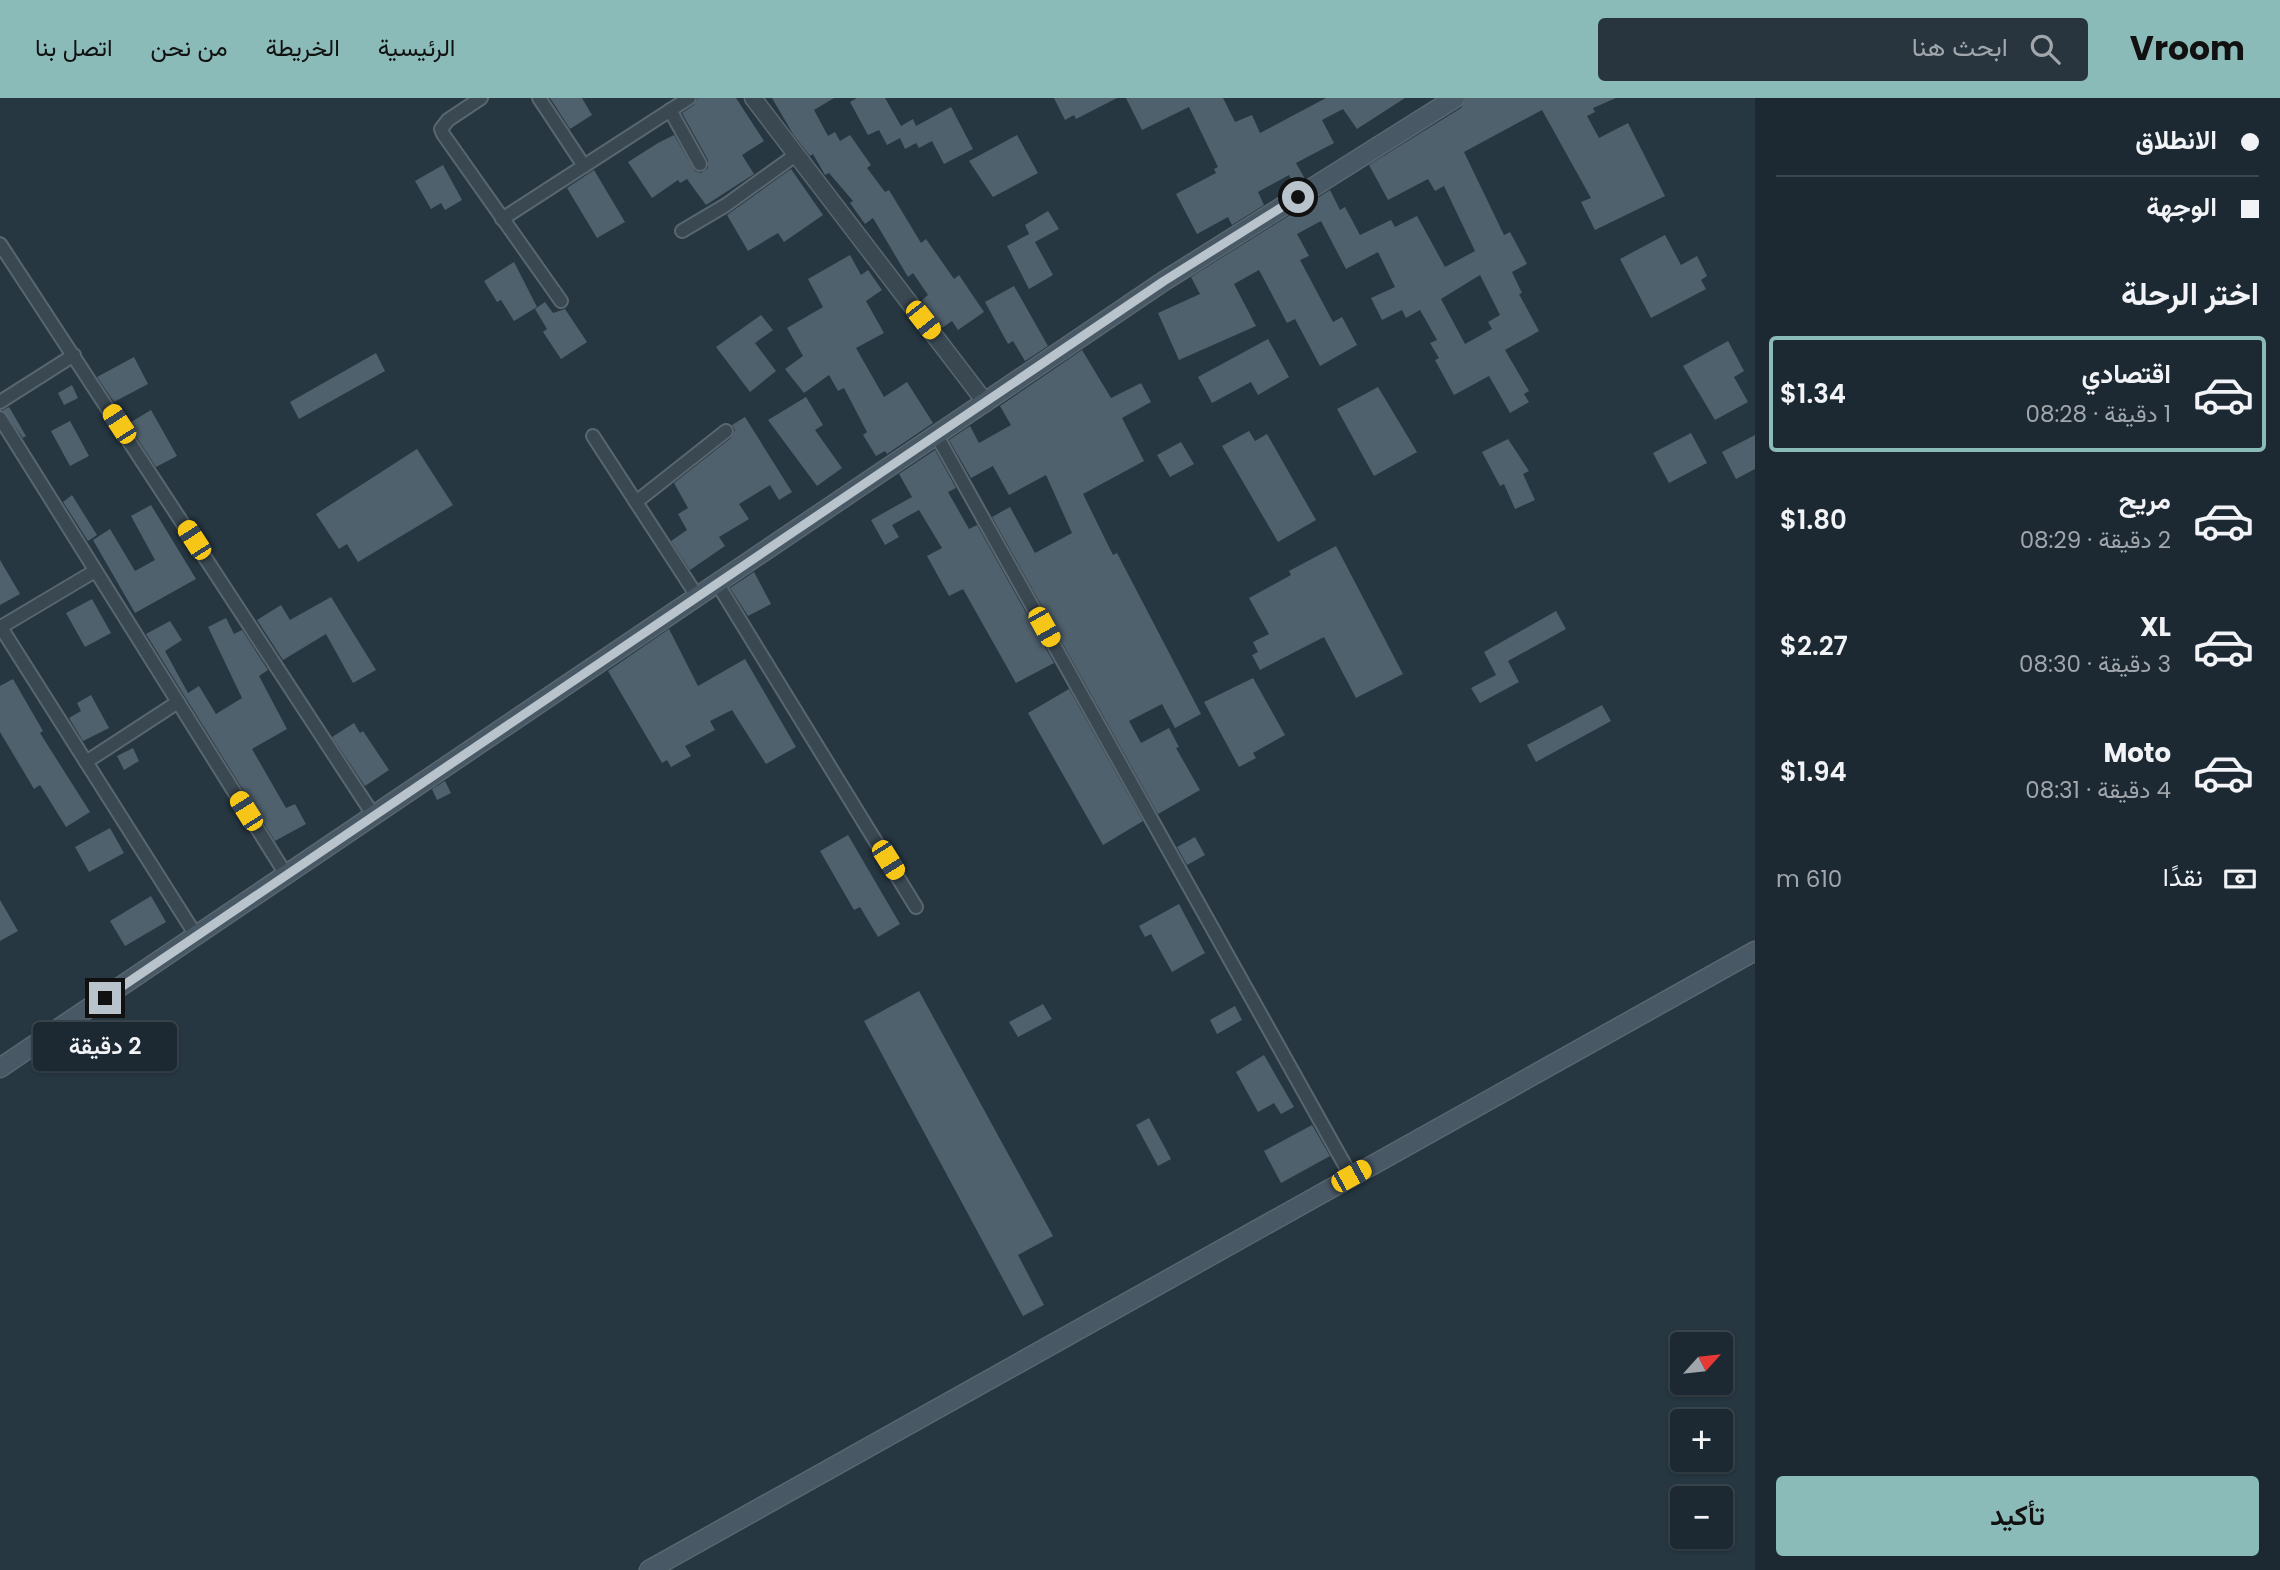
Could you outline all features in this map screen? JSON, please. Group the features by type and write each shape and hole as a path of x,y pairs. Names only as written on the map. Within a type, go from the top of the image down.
{"main road":[{"path":"0,1068 1164,281 1455,98"},
{"path":"649,1570 1755,951"}],"street":[{"path":"481,98 448,120 442,129 561,301"},
{"path":"539,98 584,166"},
{"path":"502,219 689,98"},
{"path":"753,98 986,403"},
{"path":"670,110 700,164"},
{"path":"682,231 726,205 796,155"},
{"path":"0,244 374,816"},
{"path":"0,402 74,355"},
{"path":"0,418 287,876"},
{"path":"636,502 726,431"},
{"path":"593,436 697,596"},
{"path":"937,436 1351,1176"},
{"path":"95,571 0,627 197,937"},
{"path":"717,583 916,907"},
{"path":"86,762 178,702"}],"building":[{"path":"550,98 582,98 592,115 570,129"},
{"path":"698,98 736,98 764,141 742,155 754,174 706,205 687,179 680,183 678,180 652,198 628,162 658,143 674,135 695,171 701,173 708,168 708,160 682,113 694,105"},
{"path":"772,98 834,98 814,110 828,136 835,132 840,141 850,135 871,165 867,168 885,192 889,190 921,243 926,239 954,279 959,275 984,312 958,330 952,321 942,328 922,300 928,295 913,273 908,277 873,218 865,224 850,203 853,201 829,173 825,175 813,154 810,156 793,134"},
{"path":"857,98 885,98 901,126 913,119 916,126 951,107 973,149 944,164 932,141 919,148 916,143 905,149 900,138 887,145 879,130 868,135 850,102"},
{"path":"1054,98 1117,98 1076,119 1074,115 1065,120"},
{"path":"1126,98 1223,98 1235,122 1252,115 1260,133 1326,98 1405,98 1357,129 1343,109 1322,120 1334,143 1296,163 1305,179 1294,186 1289,175 1258,192 1264,205 1232,225 1228,217 1197,234 1176,194 1216,173 1214,169 1218,167 1189,107 1142,130"},
{"path":"1466,98 1616,98 1593,108 1595,112 1587,116 1599,138 1628,123 1665,196 1595,230 1581,202 1591,198 1542,110 1464,152 1504,235 1510,232 1527,264 1512,272 1522,293 1519,294 1539,331 1505,350 1529,391 1524,394 1529,402 1510,413 1489,376 1454,395 1435,360 1439,358 1430,343 1437,340 1420,310 1406,318 1402,310 1382,320 1371,298 1395,287 1378,252 1346,269 1321,221 1297,234 1309,256 1300,260 1333,322 1342,317 1357,345 1320,366 1295,319 1287,323 1259,270 1234,284 1256,326 1179,360 1158,313 1200,294 1191,277 1330,190 1340,210 1345,207 1360,235 1391,220 1395,227 1417,216 1445,267 1475,251 1444,186 1435,191 1428,179 1388,200 1369,165 1461,108","holes":["1480,275 1500,315 1488,322 1492,329 1465,344 1441,299"]},
{"path":"1017,135 1038,173 993,197 969,161"},
{"path":"443,165 462,200 445,210 441,203 431,209 415,181"},
{"path":"791,169 823,215 784,242 778,233 748,251 727,215"},
{"path":"594,170 625,222 597,238 567,188"},
{"path":"1048,211 1059,229 1035,242 1053,275 1029,289 1007,246 1029,234 1025,225"},
{"path":"1665,235 1681,265 1697,256 1707,276 1701,280 1706,289 1651,318 1620,259"},
{"path":"850,255 861,275 868,270 882,290 866,301 884,333 856,348 884,397 907,382 933,423 887,454 885,451 876,456 863,435 867,432 844,388 838,391 829,375 804,393 785,369 803,356 787,328 823,307 808,279"},
{"path":"514,262 537,307 514,321 501,300 497,302 484,281"},
{"path":"1014,286 1048,346 1025,361 1013,341 1008,344 985,302"},
{"path":"545,302 553,313 565,309 587,342 561,359 543,332 547,329 535,309"},
{"path":"761,315 773,330 755,343 776,371 750,392 716,347"},
{"path":"1268,339 1289,377 1258,395 1251,382 1212,403 1198,377"},
{"path":"1728,341 1744,371 1734,377 1748,402 1715,420 1683,366"},
{"path":"1082,350 1111,398 1141,383 1151,402 1122,418 1144,461 1083,494 1113,555 1117,553 1201,714 1175,728 1162,704 1129,721 1141,743 1169,728 1179,747 1176,748 1200,790 1158,814 992,517 1010,507 1035,553 1072,533 1046,475 1009,495 993,466 971,478 949,440 970,426 979,443 1011,425 1000,406"},
{"path":"376,353 385,371 299,419 290,402"},
{"path":"134,357 148,384 114,402 97,377"},
{"path":"72,385 78,398 64,405 58,393"},
{"path":"1378,387 1417,452 1374,476 1337,409"},
{"path":"806,397 823,425 815,430 842,468 817,486 768,420"},
{"path":"9,407 26,436 23,438 3,410"},
{"path":"151,410 177,456 156,467 128,424"},
{"path":"745,417 792,492 779,500 770,485 739,504 749,519 719,537 725,546 690,570 671,541 687,530 678,514 688,508 674,483 731,438 735,430 732,425"},
{"path":"70,421 89,456 70,466 51,431"},
{"path":"1249,431 1255,441 1267,434 1316,520 1278,542 1222,446"},
{"path":"1691,433 1707,463 1669,483 1653,453"},
{"path":"1755,435 1755,469 1736,479 1722,452"},
{"path":"1508,439 1529,471 1523,474 1535,500 1515,509 1504,484 1500,486 1482,452"},
{"path":"1181,442 1194,464 1170,477 1157,455"},
{"path":"417,449 453,505 358,562 347,544 339,549 316,514"},
{"path":"935,450 956,488 948,492 969,529 977,525 1054,663 1016,683 963,589 949,596 927,556 942,548 919,510 892,525 899,537 885,545 871,520 912,497 899,474"},
{"path":"72,495 97,535 88,541 63,502"},
{"path":"151,505 196,579 135,613 93,540 110,529 135,571 155,560 131,516"},
{"path":"1336,546 1403,674 1356,698 1324,637 1260,670 1252,655 1258,652 1253,642 1269,634 1249,598 1291,575 1289,571"},
{"path":"0,560 20,594 0,605"},
{"path":"754,572 771,604 748,616 730,588"},
{"path":"331,597 376,670 353,683 326,634 283,660 257,620 281,605 290,620"},
{"path":"92,599 111,633 85,647 66,613"},
{"path":"1556,611 1566,629 1508,661 1519,682 1480,703 1471,688 1496,675 1484,652"},
{"path":"226,618 234,634 242,630 268,670 259,676 287,729 252,749 286,808 295,804 306,824 275,841 146,634 170,621 182,640 165,651 188,693 199,686 216,714 242,698 208,627"},
{"path":"669,629 698,686 745,659 796,747 766,764 732,710 710,721 715,730 685,746 691,756 671,767 667,760 662,763 608,671"},
{"path":"1253,678 1285,735 1253,753 1256,758 1239,767 1204,702"},
{"path":"13,679 43,731 40,733 90,812 66,827 40,785 34,789 0,732 0,686"},
{"path":"1069,689 1143,821 1103,845 1028,713"},
{"path":"91,695 109,728 83,741 69,718 81,711 77,703"},
{"path":"1602,705 1611,721 1536,762 1527,745"},
{"path":"354,723 360,733 363,731 389,770 365,786 332,737"},
{"path":"133,748 139,761 124,770 117,756"},
{"path":"445,781 451,793 437,800 432,789"},
{"path":"110,828 124,853 89,872 75,847"},
{"path":"848,835 900,924 878,937 860,907 854,910 820,851"},
{"path":"1195,837 1205,855 1187,865 1177,847"},
{"path":"151,896 166,922 125,946 110,921"},
{"path":"0,900 18,931 0,941"},
{"path":"1179,904 1205,953 1172,972 1151,934 1145,937 1139,926"},
{"path":"919,991 1053,1236 1018,1255 1044,1305 1023,1316 864,1021"},
{"path":"1043,1004 1052,1019 1018,1037 1009,1022"},
{"path":"1235,1006 1242,1020 1217,1034 1210,1020"},
{"path":"1264,1055 1294,1107 1281,1114 1274,1103 1258,1112 1236,1072"},
{"path":"1149,1118 1171,1159 1158,1166 1136,1125"},
{"path":"1312,1125 1330,1156 1281,1183 1264,1151"}],"route":[{"path":"105,998 1164,281 1298,197"}]}
